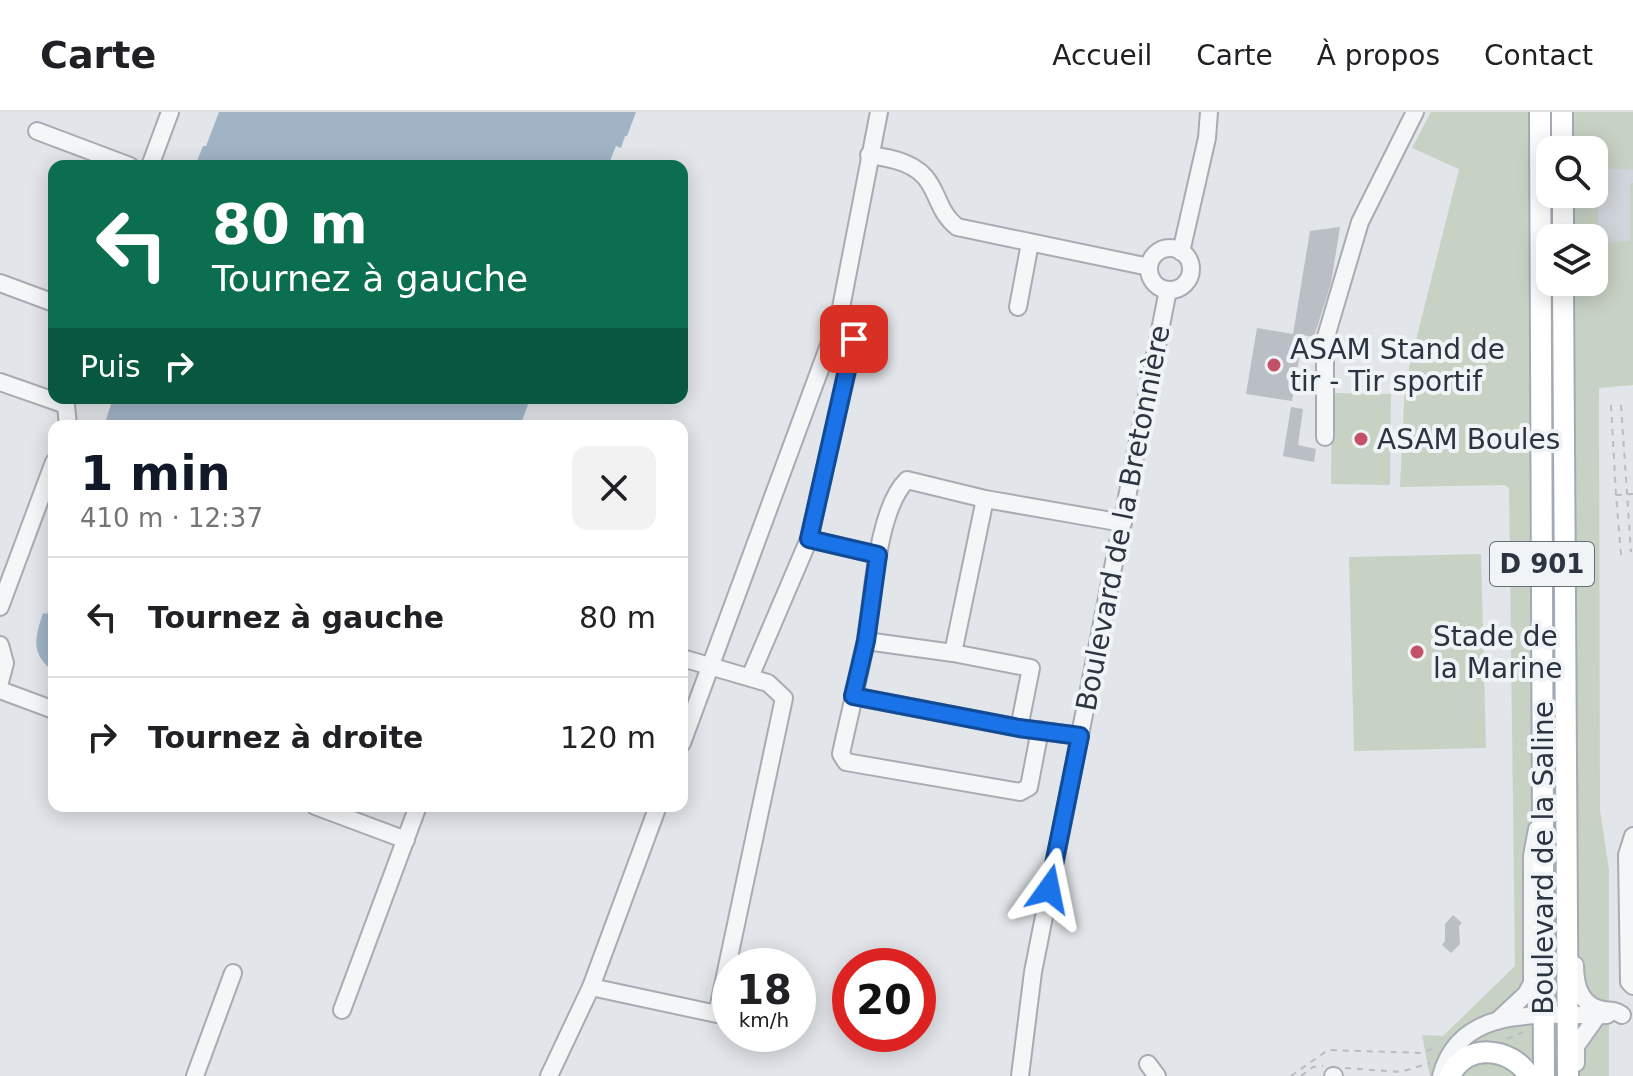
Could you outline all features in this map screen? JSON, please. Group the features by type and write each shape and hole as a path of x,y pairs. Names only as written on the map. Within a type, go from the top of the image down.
{"main road":[{"name":"Boulevard de la Saline","path":"1540,112 1544,1076"},
{"path":"1562,112 1562,136"},
{"name":"Boulevard de la Saline","path":"1563,296 1568,1076"},
{"path":"1450,1076 1464,1058 1486,1053 1511,1057 1529,1076"}],"street":[{"path":"152,160 170,112"},
{"path":"688,727 839,318 879,112"},
{"path":"1181,252 1207,138 1209,112"},
{"path":"1325,437 1325,340 1360,222 1415,112"},
{"path":"37,131 114,160"},
{"path":"869,155 902,162 921,172 946,218 957,227 1149,267"},
{"path":"1018,307 1030,243"},
{"path":"1161,250 1181,252 1190,263 1190,277 1181,287 1168,290 1156,285 1149,267 1151,260 1161,250"},
{"path":"0,283 48,301"},
{"name":"Boulevard de la Bretonnière","path":"1020,1076 1033,972 1168,290"},
{"path":"750,677 809,539 854,339 850,323 839,318"},
{"path":"0,382 48,399"},
{"path":"0,607 48,478"},
{"path":"1040,730 1029,787 1020,792 846,762 841,754 866,641 878,555 895,491 907,480 985,499 1123,523"},
{"path":"953,653 985,499"},
{"path":"809,539 878,555"},
{"path":"866,641 1031,668 1019,728"},
{"path":"0,645 5,663 0,682"},
{"path":"591,987 717,1014 784,698 768,683 688,660"},
{"path":"0,690 48,708"},
{"path":"853,696 1019,728 1080,736"},
{"path":"1497,1021 1526,994 1532,983 1532,856 1543,799"},
{"path":"1566,800 1575,852 1576,983 1581,996 1590,1005 1628,1014"},
{"path":"331,812 406,840"},
{"path":"342,1010 416,812"},
{"path":"549,1076 591,987 656,812"},
{"path":"1633,836 1627,855 1629,982 1633,986"},
{"path":"195,1076 233,973"},
{"path":"1441,1076 1454,1046 1470,1032 1497,1021 1518,1016 1628,1014"},
{"path":"1576,1076 1576,1046 1598,1015"}],"path":[{"path":"1611,405 1621,555"},
{"path":"1621,405 1631,552"},
{"path":"1616,495 1633,494"},
{"path":"1498,1043 1526,1030"},
{"path":"1291,1076 1328,1050 1423,1053 1444,1043 1438,1052"},
{"path":"1301,1076 1313,1067 1332,1071 1401,1072 1430,1063 1435,1057"}],"shaded area":[{"path":"1598,112 1633,112 1633,385 1608,277 1608,224 1598,224 1598,208 1608,208 1608,136 1598,136"}],"green space":[{"path":"1431,112 1633,112 1633,170 1608,169 1608,136 1536,136 1536,208 1598,208 1598,224 1536,224 1536,296 1608,296 1608,236 1610,242 1630,241 1630,183 1633,183 1633,385 1599,388 1600,810 1609,870 1609,1076 1430,1076 1422,1035 1443,1036 1515,966 1509,488 1505,485 1400,487 1405,384 1459,169 1412,148"},
{"name":"ASAM Boules","path":"1332,393 1391,394 1390,485 1331,484"},
{"name":"Stade de la Marine","path":"1481,554 1486,748 1354,751 1349,557"}],"water":[{"path":"219,112 636,112 621,148 616,146 610,160 197,160 203,146 206,146"},
{"path":"111,404 528,404 522,420 106,420"},
{"path":"48,611 48,666 41,659 36,645 43,613"}],"building":[{"path":"1340,227 1331,283 1314,337 1303,335 1292,401 1246,394 1257,328 1293,334 1310,231"},
{"path":"1291,407 1303,409 1298,445 1316,449 1314,462 1283,456"},
{"path":"1453,915 1462,923 1459,926 1460,944 1451,953 1442,945 1445,941 1445,924"}],"place":[{"name":"ASAM Stand de tir - Tir sportif","path":"1274,365"},
{"name":"ASAM Boules","path":"1361,439"},
{"name":"Stade de la Marine","path":"1417,652"}],"route":[{"path":"854,339 809,539 878,555 866,641 853,696 1019,728 1080,736 1049,889"}]}
